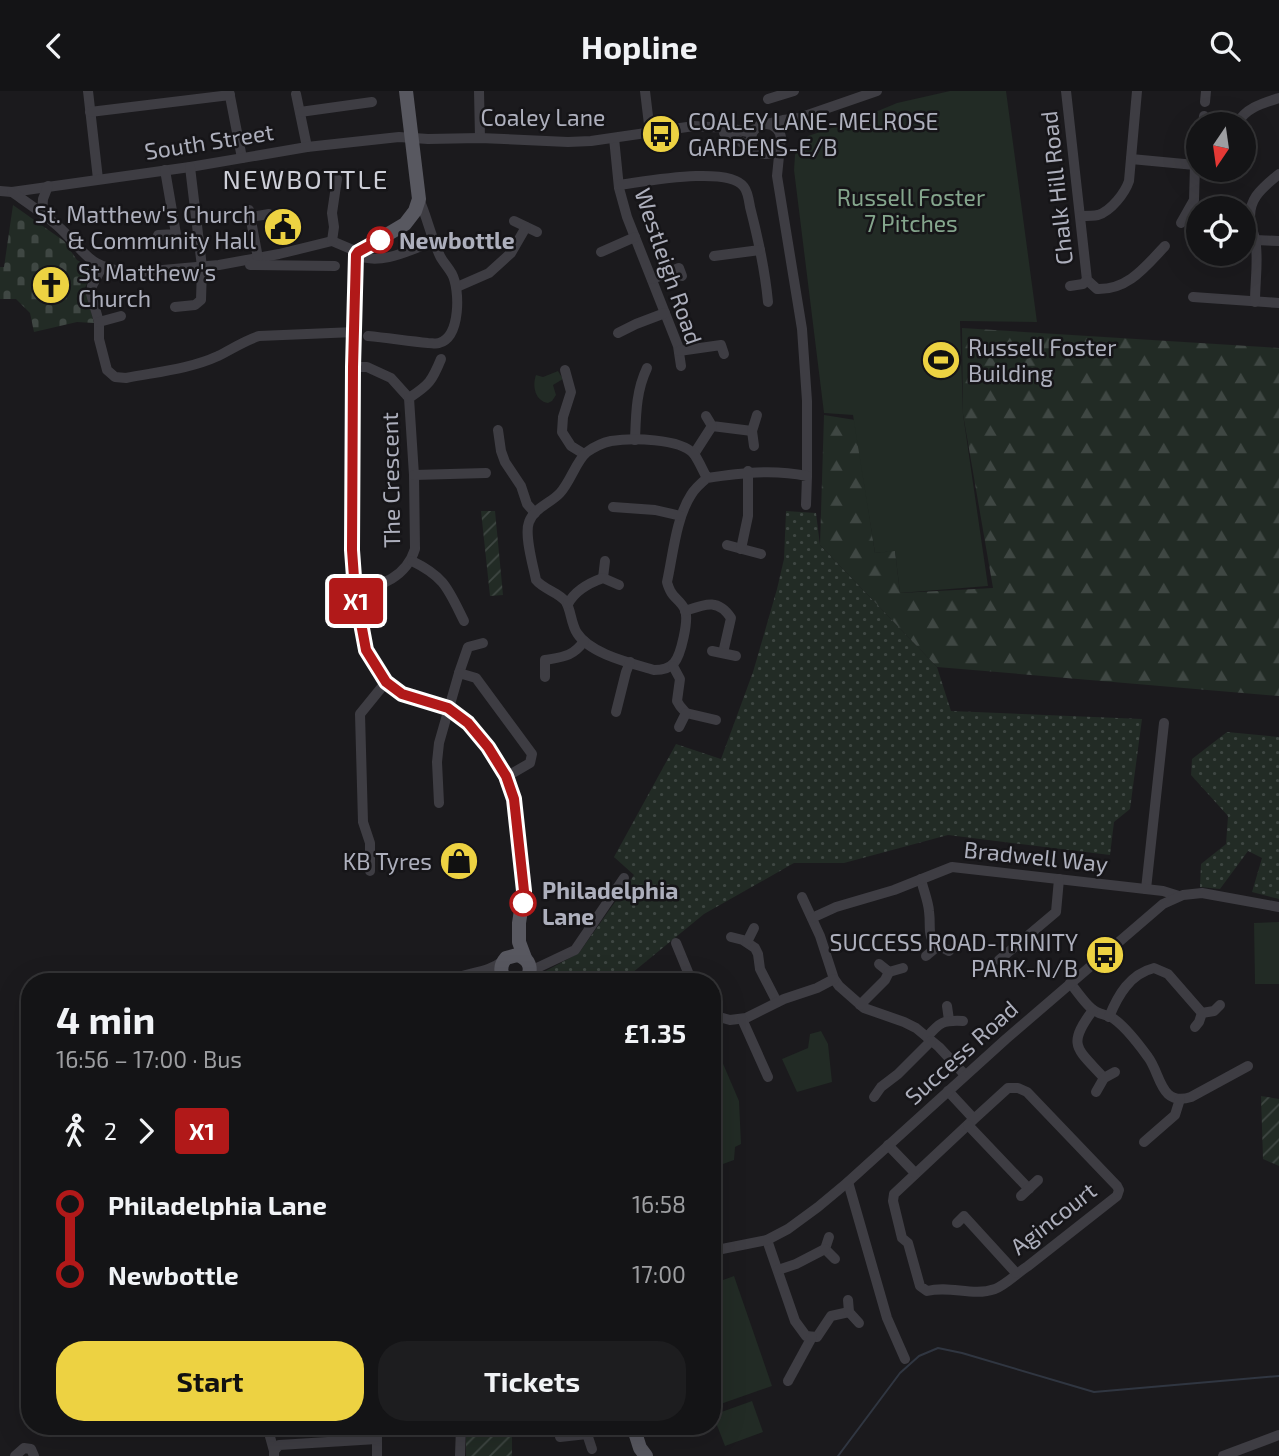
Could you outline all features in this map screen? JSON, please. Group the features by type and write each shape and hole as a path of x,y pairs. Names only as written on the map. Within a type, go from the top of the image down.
{"main road":[{"path":"406,91 419,199 415,211 405,224 357,254 362,334 353,367 352,550 355,591 366,650 386,682 402,694 448,708 468,723 488,747 506,776 514,799 524,891 519,942 530,969 528,973"},
{"path":"502,973 519,923"},
{"path":"504,960 517,954 526,960"},
{"path":"636,1435 646,1456"}],"street":[{"path":"88,91 98,179"},
{"path":"300,112 366,103 358,91"},
{"path":"479,91 480,138"},
{"path":"645,91 650,133"},
{"path":"768,99 794,91"},
{"path":"708,126 769,154 774,152 786,131 799,118 877,91"},
{"name":"Chalk Hill Road","path":"1066,91 1087,281 1097,289 1114,292 1165,246"},
{"path":"1081,216 1097,215 1107,210 1127,189 1137,91"},
{"path":"90,112 229,93 242,158"},
{"path":"296,94 307,147"},
{"path":"1247,112 1270,97"},
{"name":"Coaley Lane","path":"412,137 568,142 694,126 748,132 783,120 799,118"},
{"path":"777,176 751,138 761,127 777,128 781,143 777,176 802,329 807,401 806,505"},
{"name":"South Street","path":"0,191 12,192 190,167 307,147 412,137"},
{"name":"Westleigh Road","path":"614,138 619,185 627,217 679,351 681,366"},
{"path":"1131,159 1186,164"},
{"path":"175,307 195,305 201,300 202,267 190,167"},
{"path":"158,235 176,234 165,170"},
{"path":"1255,196 1279,174"},
{"path":"619,185 693,176 714,176 739,182 745,187 760,250 764,299"},
{"path":"332,241 332,213 337,180"},
{"path":"1181,223 1194,200 1195,182"},
{"path":"42,213 48,186"},
{"path":"12,192 42,213 84,256 102,267 129,273 219,265 332,241 366,259 381,260 434,241"},
{"path":"102,267 92,286 92,294 107,370 115,377 126,378 198,363 259,336 362,334 439,343 449,337 455,323 457,287 434,241 419,199"},
{"path":"258,258 250,213 269,214"},
{"path":"457,287 489,273 511,253 531,229 514,221"},
{"path":"608,252 635,237"},
{"path":"1256,240 1279,241"},
{"path":"714,256 760,250"},
{"path":"219,265 335,266"},
{"path":"1255,302 1256,266"},
{"path":"652,279 679,268"},
{"name":"Chalk Hill Road","path":"1070,286 1087,281"},
{"path":"1193,297 1224,294 1255,302 1279,303"},
{"path":"618,333 665,313"},
{"path":"99,322 121,316"},
{"path":"679,351 722,345"},
{"path":"409,398 434,377 441,359"},
{"name":"The Crescent","path":"353,367 367,367 391,378 409,398 415,549 412,561 400,574 370,588 355,591"},
{"path":"635,440 636,404 647,368"},
{"path":"565,370 563,387 571,392 563,417 562,432 571,446 584,454"},
{"path":"630,375 642,380"},
{"path":"754,446 752,431 757,415"},
{"path":"694,454 709,421 752,431"},
{"path":"498,431 505,462 521,486 527,504 535,513"},
{"path":"568,604 536,580 528,535 529,523 535,513 559,494 584,454 610,441 635,440 674,444 694,454 707,478"},
{"path":"619,585 603,578 588,584 571,597 568,604 569,615 576,632 584,642 595,649 630,663 654,670 673,666 678,657 685,626 685,611 670,592 667,582 681,516 693,492 707,478 748,471 786,472 807,476"},
{"path":"741,549 748,516 748,471"},
{"path":"414,475 486,473"},
{"path":"613,507 655,510 681,516"},
{"path":"637,508 638,521"},
{"path":"727,545 761,554"},
{"path":"412,561 430,570 446,586 464,621"},
{"path":"603,578 605,561"},
{"path":"685,611 714,604 725,609 731,618 718,652 736,656"},
{"path":"545,677 540,658 563,657 577,651 584,642"},
{"path":"439,803 437,762 448,708 468,647 484,643"},
{"path":"616,712 630,663"},
{"path":"673,666 680,679 677,701 680,706 687,713 716,720"},
{"path":"459,673 475,678 532,754 530,763 506,776"},
{"path":"370,871 364,857 370,843 363,822 359,714 386,682"},
{"path":"609,690 621,693"},
{"path":"679,727 687,713"},
{"path":"1146,889 1164,723"},
{"name":"Bradwell Way","path":"812,918 836,907 960,866 1163,891 1180,896"},
{"path":"533,973 555,958 575,950 624,878"},
{"path":"921,879 929,912 929,935 937,946 949,951"},
{"path":"999,960 1056,912 1059,879"},
{"name":"Success Road","path":"721,1249 766,1240 802,1219 848,1182 1070,983 1155,910 1173,898 1192,893 1210,893 1279,907"},
{"path":"802,897 839,986 860,1005 910,1024 965,1075"},
{"path":"747,941 754,928"},
{"path":"731,937 747,941 755,948 760,969 777,1002"},
{"path":"676,943 688,973"},
{"path":"926,956 937,946"},
{"path":"526,960 555,958"},
{"path":"478,973 495,968 504,960"},
{"path":"1109,1017 1123,989 1155,963 1202,1013"},
{"path":"879,964 889,972"},
{"path":"860,1005 885,980 889,972 903,968"},
{"path":"721,1018 742,1019 834,979"},
{"path":"1070,983 1093,1010 1116,1021 1149,1058 1165,1091 1174,1097 1191,1097 1248,1066"},
{"path":"1202,1013 1214,1010 1220,1005"},
{"path":"947,1006 950,1020"},
{"path":"1093,1010 1080,1030 1077,1043 1080,1051 1104,1078"},
{"path":"1195,1027 1202,1013"},
{"path":"742,1019 768,1077"},
{"path":"874,1097 887,1082 898,1075 940,1024 950,1020 963,1021"},
{"path":"761,1063 774,1057"},
{"path":"880,1071 887,1082"},
{"path":"1096,1092 1104,1078 1115,1072"},
{"name":"Agincourt","path":"915,1173 894,1194 892,1201 920,1286 927,1291 944,1288 980,1292 1004,1285 1116,1196 1119,1190 1027,1092 1008,1088 971,1122"},
{"path":"948,1091 971,1122 1029,1188"},
{"path":"1144,1142 1155,1126 1175,1115 1180,1099"},
{"path":"888,1145 915,1173 971,1122"},
{"path":"848,1182 887,1318 905,1359"},
{"name":"Agincourt","path":"964,1216 1016,1273"},
{"path":"778,1270 825,1249 829,1237"},
{"path":"766,1240 795,1321 806,1336 817,1337 831,1316 849,1313"},
{"path":"825,1249 835,1259"},
{"path":"848,1300 849,1313 859,1323"},
{"path":"788,1381 812,1336"},
{"path":"269,1435 274,1453"},
{"path":"377,1435 377,1456"},
{"path":"460,1456 461,1435"},
{"path":"560,1437 578,1435"},
{"path":"587,1435 592,1449"},
{"path":"1223,1456 1279,1435"},
{"path":"274,1453 279,1445 377,1439"},
{"path":"15,1456 24,1448 31,1449 34,1456"}],"green space":[{"name":"Russell Foster 7 Pitches","path":"950,91 1006,91 1037,322 960,321 963,414 988,586 900,593 895,551 875,553 853,415 824,413 794,170 795,155 799,144 808,136 897,103"},
{"path":"13,205 64,241 77,260 88,266 89,279 85,288 94,323 77,322 34,332 30,313 16,299 0,299 0,267 4,267"},
{"path":"962,328 1279,348 1279,696 937,667 820,545 824,415 855,420 875,553 895,550 900,593 993,588 963,414"},
{"path":"558,371 563,379 553,385 556,395 552,401 544,402 536,392 536,375 543,377"},
{"path":"481,511 495,511 503,595 490,596"},
{"path":"786,511 816,513 820,545 937,667 951,711 1142,719 1130,809 1114,822 1110,855 948,835 844,863 794,863 704,914 632,973 542,973 579,953 634,875 614,857 676,744 721,759 753,672 784,559"},
{"path":"1227,732 1279,737 1279,899 1252,892 1262,858 1248,851 1220,889 1200,887 1201,864 1226,844 1228,816 1191,775 1192,759"},
{"path":"1279,922 1279,984 1255,984 1254,923"},
{"path":"821,1031 828,1044 832,1082 797,1092 782,1059 808,1048 810,1034"},
{"path":"721,1059 739,1101 741,1144 735,1147 734,1160 721,1165"},
{"path":"1261,1096 1279,1099 1279,1166 1263,1159"},
{"path":"734,1276 772,1386 721,1404 721,1281"},
{"path":"752,1401 763,1432 725,1446 721,1435 721,1412"},
{"path":"466,1435 512,1435 512,1456 466,1456"}],"waterway":[{"path":"838,1456 900,1373 919,1356 938,1348 1094,1392 1279,1376"}],"bus line":[{"name":"X1","path":"380,240 356,255 352,550 355,591 366,650 386,682 402,694 448,708 468,723 488,747 506,776 514,799 523,903"}],"place":[{"name":"COALEY LANE-MELROSE GARDENS-E/B","path":"661,134"},
{"name":"St. Matthew's Church & Community Hall","path":"283,227"},
{"name":"Newbottle","path":"380,240"},
{"name":"St Matthew's Church","path":"51,285"},
{"name":"Russell Foster Building","path":"941,360"},
{"name":"KB Tyres","path":"459,861"},
{"name":"Philadelphia Lane","path":"523,903"},
{"name":"SUCCESS ROAD-TRINITY PARK-N/B","path":"1105,955"}],"district":[{"name":"NEWBOTTLE","path":"306,178"}]}
